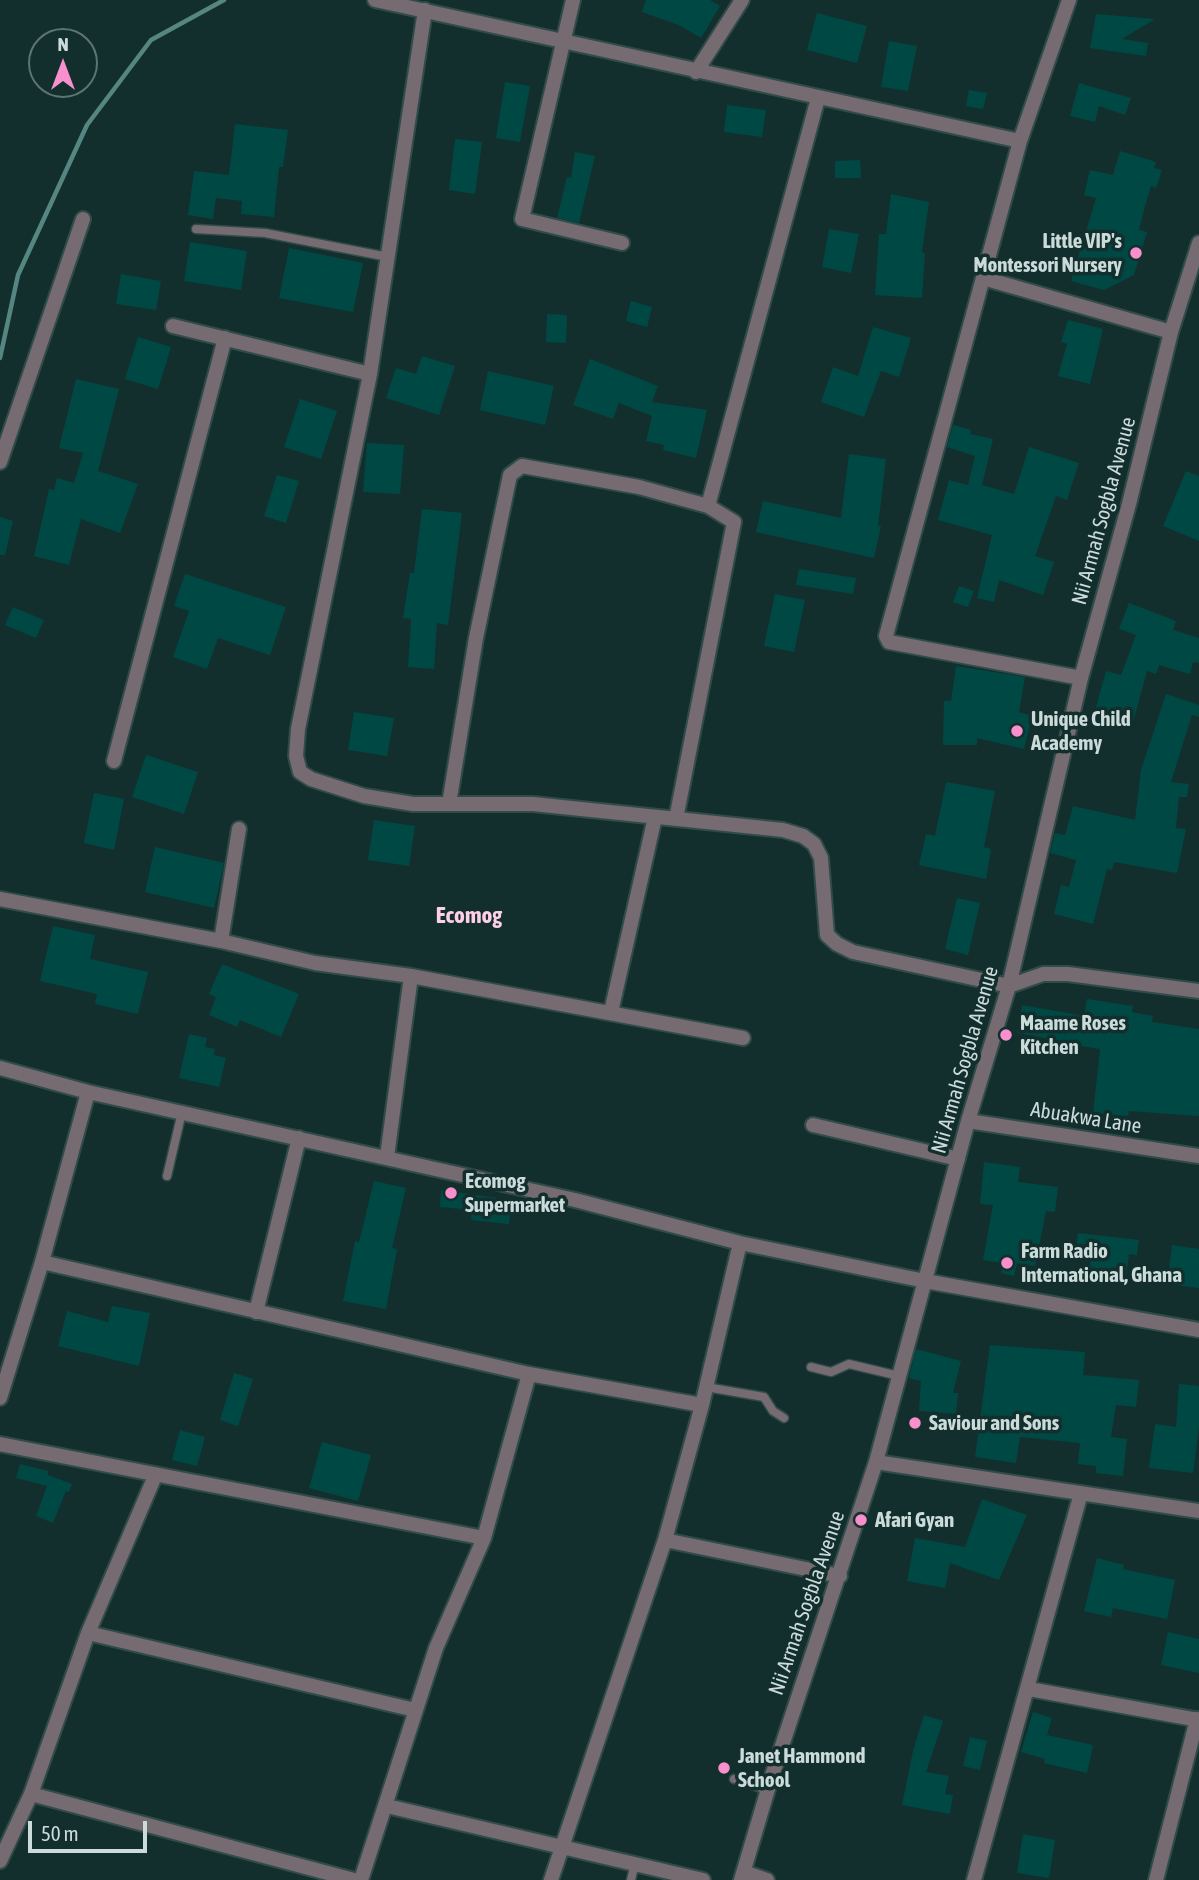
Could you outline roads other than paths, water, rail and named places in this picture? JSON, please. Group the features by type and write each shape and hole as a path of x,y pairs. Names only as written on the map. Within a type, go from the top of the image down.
{"street":[{"path":"375,0 1020,141"},
{"path":"573,0 522,219 622,243"},
{"path":"696,72 741,0"},
{"path":"1069,0 1020,141 886,636 889,642 1081,678"},
{"path":"425,10 370,374 298,729 296,756 300,772 331,786 364,796 413,804 533,804 758,827 803,836 814,844 821,858 827,935 837,944 853,951 1009,986 1043,974 1068,974 1199,989"},
{"path":"708,506 818,98"},
{"path":"0,462 83,219"},
{"name":"Nii Armah Sogbla Avenue","path":"742,1876 767,1790 876,1462 968,1121 1009,986 1081,678 1129,504 1171,332 1199,243"},
{"path":"983,278 1171,332"},
{"path":"173,326 370,374"},
{"path":"114,761 225,338"},
{"path":"449,804 476,638 510,475 515,468 522,466 592,477 708,506 734,522 676,819"},
{"path":"611,1012 655,817"},
{"path":"221,941 239,829"},
{"path":"0,899 221,941 316,963 411,976 743,1038"},
{"path":"387,1157 411,976"},
{"path":"0,1068 89,1091 575,1200 740,1243 925,1281 1199,1330"},
{"path":"0,1398 42,1262 89,1091"},
{"name":"Abuakwa Lane","path":"968,1121 1199,1156"},
{"path":"813,1125 958,1159"},
{"path":"256,1312 299,1138"},
{"path":"551,1880 665,1540 702,1405 740,1243"},
{"path":"42,1262 529,1374 702,1405"},
{"path":"361,1880 387,1806 415,1710 460,1589 484,1538 529,1374"},
{"path":"0,1444 484,1538"},
{"path":"876,1462 1199,1511"},
{"path":"0,1861 31,1794 89,1633 155,1476"},
{"path":"974,1880 1030,1689 1081,1493"},
{"path":"665,1540 840,1576"},
{"path":"89,1633 415,1710"},
{"path":"1030,1689 1198,1719 1156,1880"},
{"path":"31,1794 354,1880"},
{"path":"387,1806 703,1880"},
{"path":"742,1876 767,1880"}],"lane":[{"path":"196,229 265,233 388,257"},
{"path":"167,1176 182,1112"},
{"path":"811,1367 831,1372 849,1364 899,1376"},
{"path":"706,1387 764,1397 773,1411 784,1418"},
{"path":"734,1779 767,1790"},
{"path":"631,1880 635,1863"}],"waterway":[{"path":"0,358 18,275 87,125 151,40 224,0"}],"place":[{"name":"Little VIP's Montessori Nursery","path":"1136,253"},
{"name":"Unique Child Academy","path":"1017,731"},
{"name":"Maame Roses Kitchen","path":"1006,1035"},
{"name":"Ecomog Supermarket","path":"451,1193"},
{"name":"Farm Radio International, Ghana","path":"1007,1263"},
{"name":"Saviour and Sons","path":"915,1423"},
{"name":"Afari Gyan","path":"861,1520"},
{"name":"Janet Hammond School","path":"724,1768"}],"district":[{"name":"Ecomog","path":"469,916"}]}
